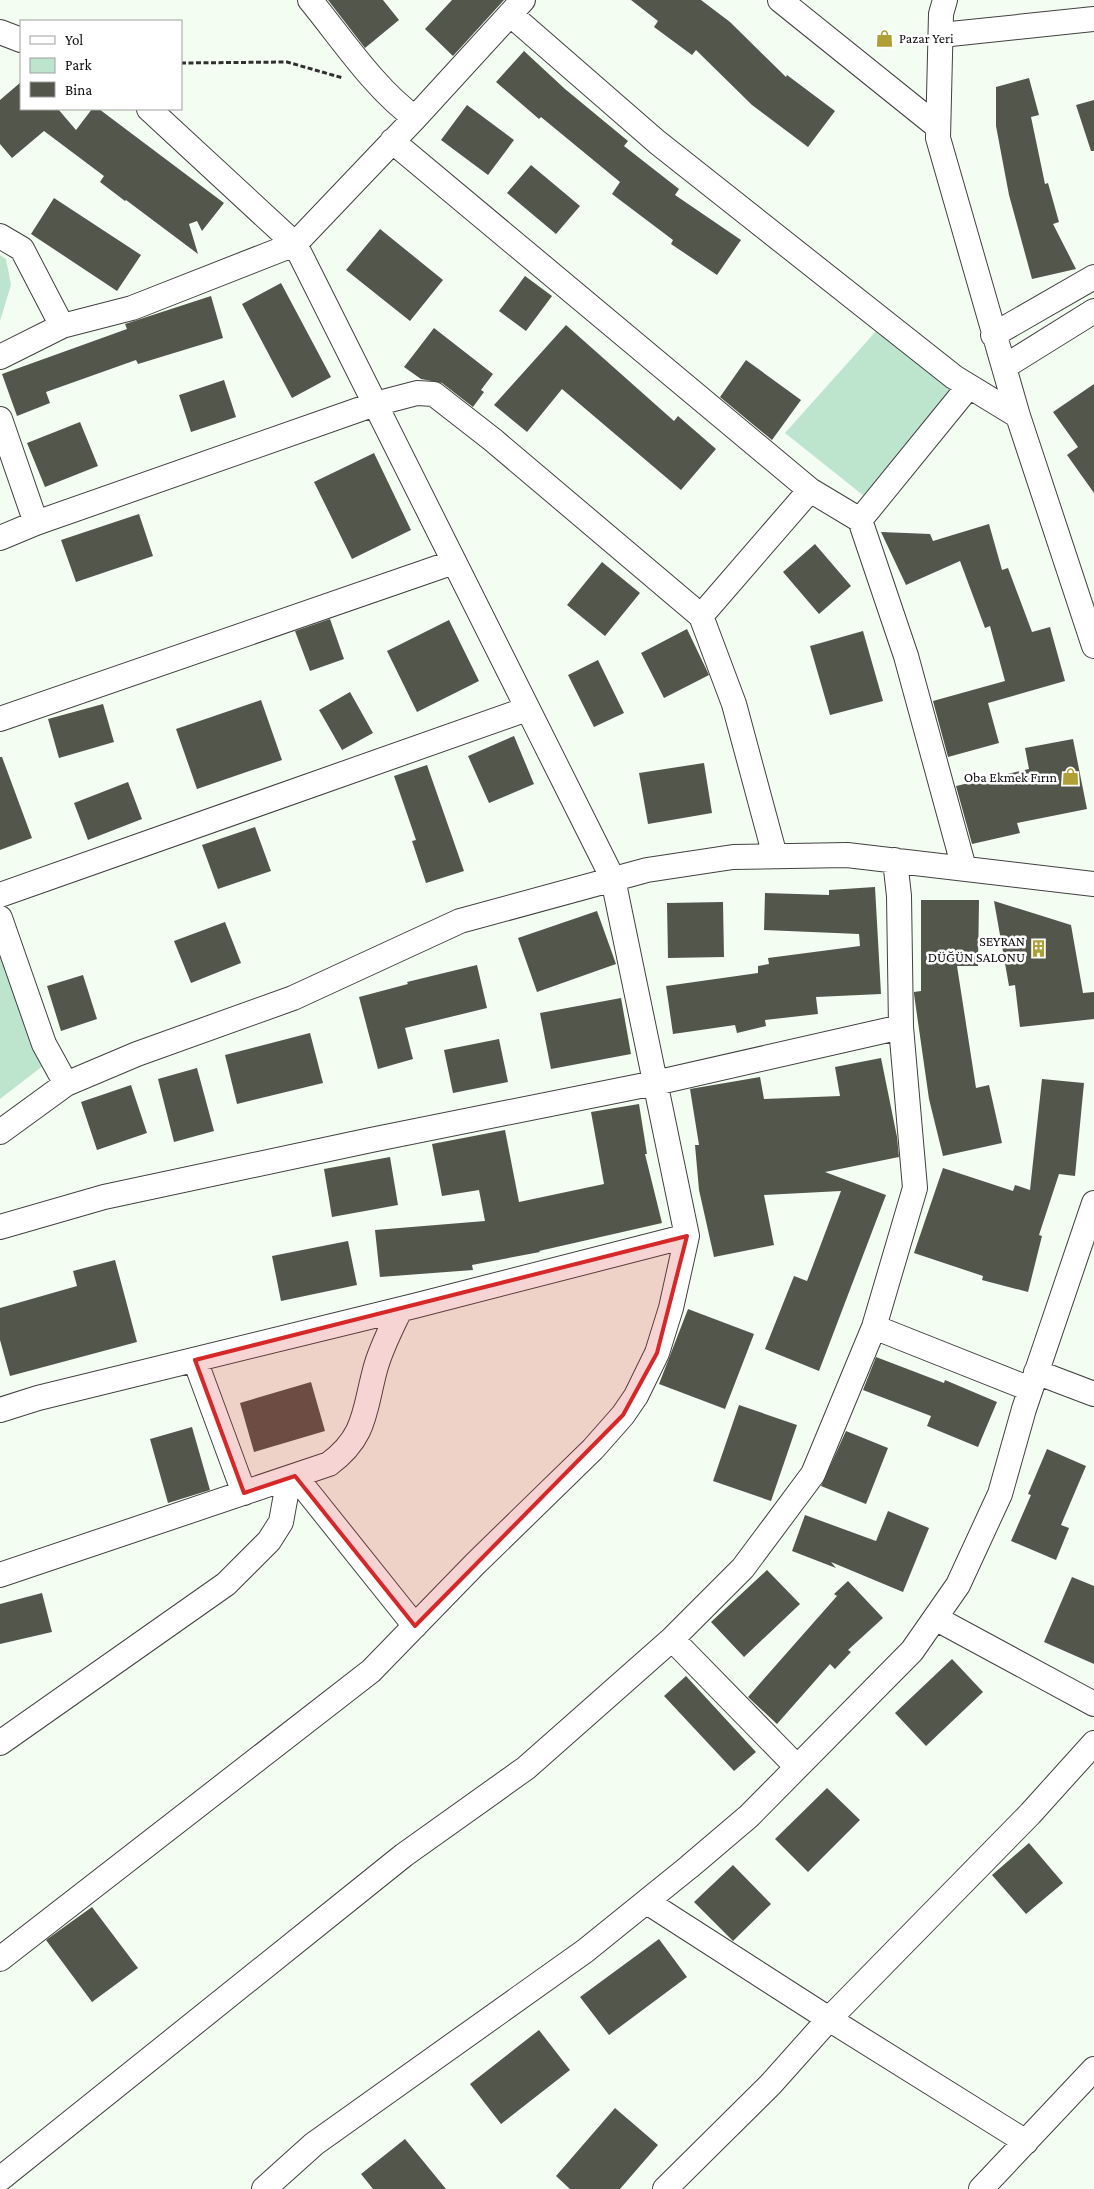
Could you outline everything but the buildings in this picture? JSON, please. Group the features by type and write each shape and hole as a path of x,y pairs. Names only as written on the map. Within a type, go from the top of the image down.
{"street":[{"path":"310,0 382,88 401,108 415,118"},
{"path":"780,0 938,127"},
{"path":"944,0 941,14 938,138 993,335 1094,646"},
{"path":"0,357 62,326 132,308 295,244 415,118 516,7 657,142 947,370 1018,416"},
{"path":"941,35 1094,19"},
{"path":"0,32 20,40"},
{"path":"0,1959 371,1670 593,1449 623,1414 647,1375 657,1354 671,1308 687,1236 613,879 295,244 150,110"},
{"path":"392,141 810,490 860,520 906,656 964,868"},
{"path":"0,236 22,249 62,326"},
{"path":"993,335 1094,277"},
{"path":"1004,367 1094,311"},
{"path":"860,520 969,386"},
{"path":"0,538 36,523 375,404 417,393 434,394 493,440 701,616 734,704 775,856"},
{"path":"0,419 36,523"},
{"path":"701,616 810,490"},
{"path":"0,719 454,562"},
{"path":"0,895 527,709"},
{"path":"0,1132 66,1084 137,1054 293,998 460,921 647,870 733,857 847,855 1094,884"},
{"path":"0,2178 404,1855 526,1768 672,1639 743,1568 813,1474 874,1327 915,1188 901,1027 899,896 895,860"},
{"path":"0,918 44,1044 66,1084"},
{"path":"0,1227 114,1195 371,1140 655,1083 901,1027"},
{"path":"264,2189 314,2144 577,1957 648,1902 749,1816 912,1651 958,1585 1000,1494 1033,1381 1094,1203"},
{"path":"0,1410 38,1398 400,1310 687,1236"},
{"path":"0,1575 329,1464 341,1456 358,1434 365,1415 375,1369 400,1310"},
{"path":"874,1327 1033,1381 1094,1394"},
{"path":"195,1360 244,1493"},
{"path":"292,1476 414,1626"},
{"path":"0,1744 226,1584 269,1541 277,1528 285,1506 292,1476"},
{"path":"935,1618 1094,1704"},
{"path":"672,1639 797,1767"},
{"path":"665,2189 770,2085 829,2019 1030,1814 1094,1743"},
{"path":"648,1902 829,2019 1026,2142"},
{"path":"981,2189 1094,2069"}],"path":[{"path":"182,63 287,62 344,78"}],"highlighted area":[{"path":"687,1236 657,1353 623,1415 415,1626 295,1476 244,1493 195,1360"}],"green space":[{"path":"0,255 6,259 11,285 0,321"},
{"path":"878,329 955,390 864,496 785,433"},
{"path":"0,954 44,1065 0,1099"}],"place":[{"name":"Pazar Yeri","path":"885,38"},
{"name":"Oba Ekmek Fırın","path":"1071,777"},
{"name":"SEYRAN DÜĞÜN SALONU","path":"1039,949"}]}
